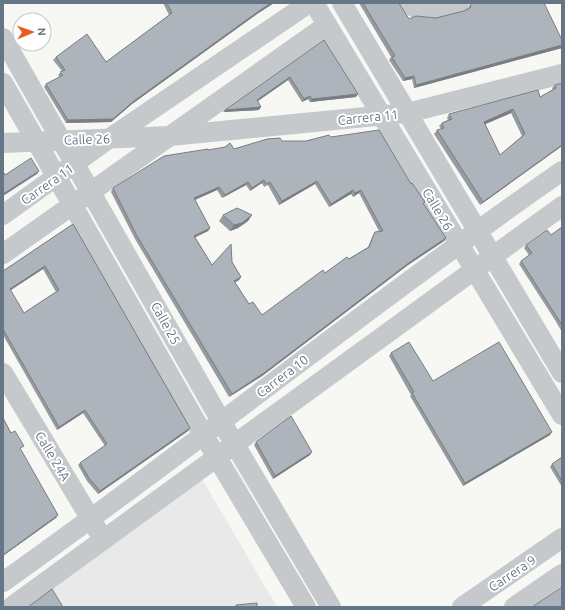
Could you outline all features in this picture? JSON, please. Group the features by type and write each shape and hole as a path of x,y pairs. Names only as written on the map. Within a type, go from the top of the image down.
{"street":[{"name":"Carrera 11","path":"3,215 58,177 110,138 309,3"},
{"name":"Calle 26","path":"314,3 562,415"},
{"name":"Calle 26","path":"342,3 562,373"},
{"path":"408,3 415,9 425,10 458,3"},
{"path":"3,254 327,25"},
{"name":"Calle 25","path":"3,38 221,421 236,444 330,607"},
{"name":"Carrera 11","path":"170,136 407,113 562,74"},
{"name":"Calle 25","path":"3,84 58,177 203,434 218,456 306,607"},
{"name":"Calle 26","path":"3,143 170,136"},
{"name":"Carrera 10","path":"3,582 90,520 477,230 562,171"},
{"name":"Carrera 10","path":"11,607 562,206"},
{"path":"326,343 344,365"},
{"name":"Calle 24A","path":"3,373 90,520 104,540"},
{"name":"Carrera 9","path":"462,607 562,538"},
{"path":"514,607 562,574"}],"shaded area":[{"path":"198,472 277,607 52,607 43,591"}],"building":[{"path":"167,3 271,3 134,101 113,119 68,120 46,84 63,75 60,72 65,70 56,57 87,34 106,62 172,13"},
{"path":"363,3 399,3 409,19 416,16 436,18 464,11 470,8 471,3 544,3 562,40 562,45 416,85 414,76 405,78 392,57 395,56"},
{"path":"324,40 358,94 312,99 310,96 304,99 290,77 257,100 261,107 225,110"},
{"path":"562,83 562,145 483,202 437,130 444,128 442,123 452,119 449,114 538,90 540,97 556,88 555,85","holes":["513,109 525,134 500,155 484,122"]},
{"path":"379,130 411,184 412,183 425,202 423,203 446,238 410,262 264,373 232,394 137,236 113,188 164,156 225,147 230,143 234,149 267,139 280,138 282,141 306,141 329,135 331,137","holes":["264,180 266,184 270,182 282,201 317,181 331,204 353,190 355,193 361,190 383,231 375,232 369,247 349,259 347,257 325,273 323,270 262,315 253,302 249,304 234,281 241,277 232,262 231,244 212,265 194,236 210,228 194,198 219,187 225,195 248,182 252,188"]},
{"path":"31,158 39,171 3,194 3,173 5,175"},
{"path":"237,208 252,215 242,223 234,225 223,215"},
{"path":"73,224 190,428 100,491 89,478 80,463 107,444 85,410 59,427 3,329 3,271","holes":["45,266 59,290 24,313 10,289"]},
{"path":"562,227 562,325 521,261 532,253 526,245 547,230 551,235"},
{"path":"409,342 433,381 499,342 552,432 465,483 412,393 414,392 391,353"},
{"path":"291,416 312,452 275,476 256,442"},
{"path":"3,418 11,433 15,431 24,446 20,448 58,515 3,555"},
{"path":"562,457 562,481 552,464"},
{"path":"562,587 562,607 532,607"},
{"path":"52,589 63,607 28,607"},
{"path":"257,603 257,607 236,607 236,605"}]}
